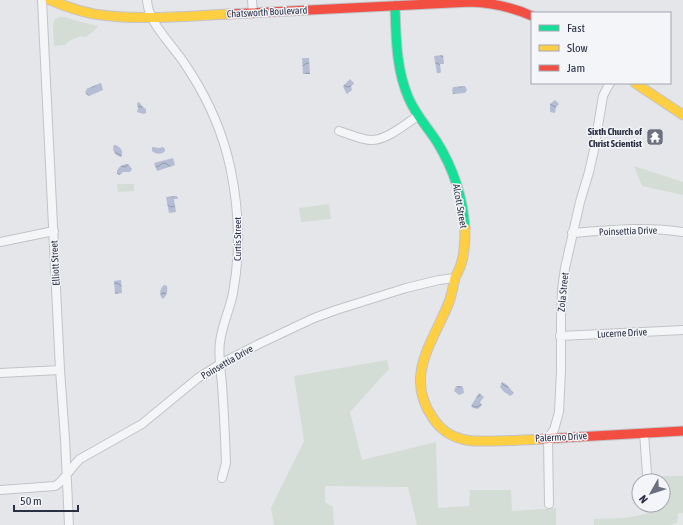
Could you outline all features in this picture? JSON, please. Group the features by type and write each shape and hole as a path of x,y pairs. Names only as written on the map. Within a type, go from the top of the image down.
{"street":[{"name":"Elliott Street","path":"42,0 69,525"},
{"name":"Chatsworth Boulevard","path":"50,0 82,11 100,15 131,18 252,13 358,4 395,6 464,2 498,4 519,10 531,16"},
{"name":"Curtis Street","path":"147,0 152,18 177,52 202,93 224,144 235,191 239,226 237,268 233,294 220,341 226,463 222,478"},
{"path":"252,0 252,13"},
{"name":"Alcott Street","path":"395,6 401,78 408,98 418,116 451,167 456,180 464,217 465,242 460,267 455,278 448,305 422,361 421,392 427,411 442,429"},
{"name":"Zola Street","path":"549,504 548,438 554,430 559,412 561,371 560,336 562,290 565,268 572,233 594,150 604,96 609,84"},
{"path":"636,84 683,115"},
{"path":"339,131 366,139 378,139 390,134 418,116"},
{"name":"Poinsettia Drive","path":"572,233 629,229 659,229 683,232"},
{"path":"0,242 54,231"},
{"name":"Poinsettia Drive","path":"0,490 55,486 61,482 80,459 142,424 198,378 220,364 314,318 406,288 439,280 455,278"},
{"name":"Lucerne Drive","path":"560,336 683,330"},
{"path":"0,373 60,370"},
{"name":"Palermo Drive","path":"442,429 459,439 476,441 683,431"},
{"path":"644,433 647,473"}],"shaded area":[{"path":"60,17 98,26 94,31 85,37 81,36 69,41 65,45 54,46 53,26 55,19"},
{"path":"634,166 683,182 683,195 642,186"},
{"path":"117,184 134,184 134,191 118,192"},
{"path":"329,204 331,219 301,222 299,208"},
{"path":"387,360 389,369 350,412 362,460 436,442 438,508 469,506 470,490 511,490 512,511 556,508 556,525 417,525 408,487 325,486 325,502 333,507 334,525 274,525 271,508 304,441 294,376"},
{"path":"671,476 683,476 683,513 678,513 677,523 670,525 594,525 594,519 625,518 646,514 671,513"}],"water":[{"path":"443,55 444,64 440,64 441,72 437,73 434,56"},
{"path":"302,58 309,58 310,74 303,74"},
{"path":"350,79 354,83 351,86 352,90 347,94 343,86"},
{"path":"101,83 103,90 89,96 87,95 85,92 87,90 86,89"},
{"path":"465,86 467,90 465,93 453,94 453,87"},
{"path":"555,100 559,104 556,107 555,113 550,112 550,104"},
{"path":"138,102 146,109 146,113 144,114 137,112"},
{"path":"114,145 121,149 121,157 116,155 114,152"},
{"path":"152,147 163,147 165,151 160,154 153,152"},
{"path":"173,158 175,165 157,171 154,163"},
{"path":"128,164 132,169 130,172 123,172 120,175 117,174 119,167"},
{"path":"177,196 178,199 174,199 176,212 169,213 166,197"},
{"path":"121,280 122,293 115,294 114,281"},
{"path":"164,285 167,286 167,289 166,295 163,299 160,295 160,291"},
{"path":"502,382 506,384 514,393 510,396 504,392 500,387"},
{"path":"456,386 463,387 464,393 459,395 454,391"},
{"path":"479,393 484,397 480,402 482,405 478,409 473,408 471,406"}],"traffic: fast":[{"path":"395,6 401,77 409,99 415,110 437,142 448,162 459,194 465,228"}],"traffic: slow":[{"path":"50,0 94,14 111,16 162,17 230,14"},
{"path":"636,84 683,115"},
{"path":"465,228 465,242 461,266 455,278 449,302 424,359 421,373 421,388 424,403 438,425 449,434 458,438 475,441 541,439"}],"traffic: jam":[{"path":"230,14 471,2 502,6 531,16"},
{"path":"541,439 683,431"}],"place":[{"name":"Sixth Church of Christ Scientist","path":"655,137"}]}
